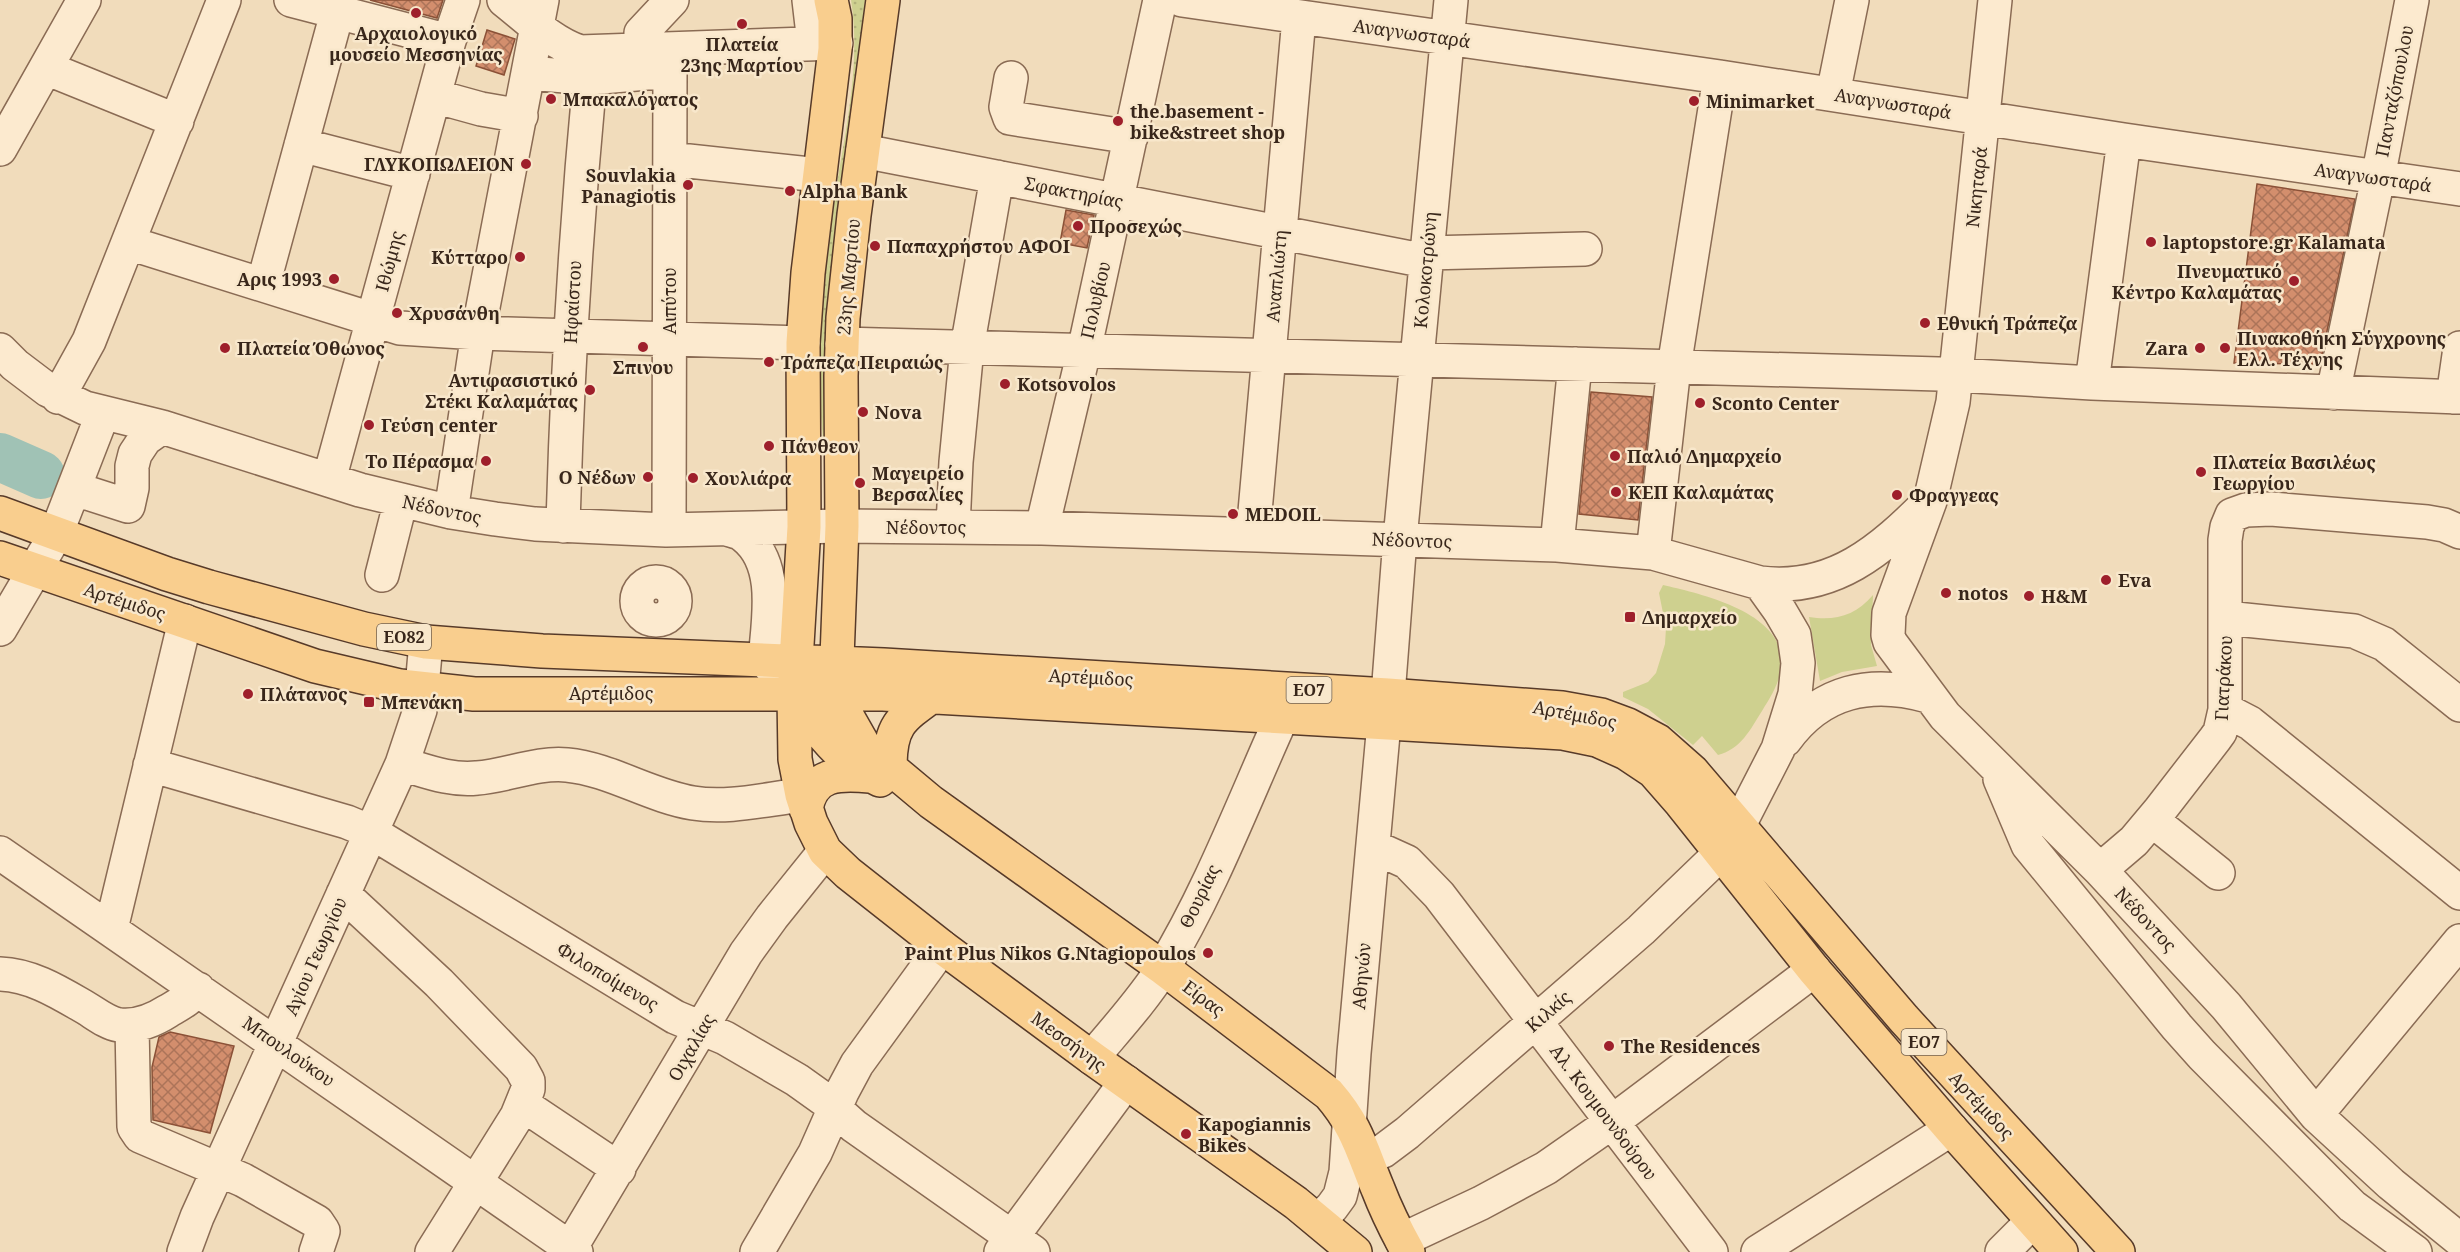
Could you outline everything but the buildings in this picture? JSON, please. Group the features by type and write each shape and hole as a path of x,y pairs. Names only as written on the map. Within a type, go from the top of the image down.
{"main road":[{"path":"804,527 803,343 819,176 825,43 835,19 831,0"},
{"name":"23ης Μαρτίου","path":"837,663 842,526 842,344 850,247 883,0"},
{"name":"Αρτέμιδος","path":"0,513 209,587 364,629 426,642 542,651 837,663 1386,709 1597,740 1626,753 1653,771 1814,969 2032,1222 2061,1252"},
{"name":"Μεσσήνης","path":"804,527 798,625 781,660 794,695 795,759 804,802 825,851 848,873 942,947 1125,1082 1319,1220 1342,1250"},
{"name":"Αρτέμιδος","path":"0,558 315,666 373,681 423,690 474,694 630,692 883,694 1281,718 1386,709 1562,708 1601,715 1628,725 1658,741 1692,771 1904,1019 2118,1252"},
{"path":"835,695 837,663"},
{"path":"794,695 815,727 837,751 880,771"},
{"name":"Είρας","path":"835,695 880,771 932,802 1317,1082 1350,1120 1379,1193 1405,1246"},
{"path":"880,771 902,717 932,696"},
{"path":"804,802 814,787 826,779 880,771"}],"street":[{"path":"0,149 84,0"},
{"path":"58,397 89,341 224,0"},
{"name":"Ιθώμης","path":"330,480 448,41 464,0"},
{"path":"504,0 539,13 572,49 650,65"},
{"path":"650,65 641,33 672,0"},
{"path":"528,73 590,78 650,65 825,43 809,0"},
{"name":"Πολυβίου","path":"1042,528 1160,0"},
{"name":"Αναγνωσταρά","path":"1182,0 1720,76 2124,140 2460,189"},
{"name":"Κολοκοτρώνη","path":"1386,709 1451,0"},
{"path":"1833,94 1852,0"},
{"name":"Νικηταρά","path":"1930,501 1953,402 1995,0"},
{"name":"Πανταζόπουλου","path":"2333,393 2412,0"},
{"path":"295,1 337,14 448,41"},
{"path":"451,512 478,333 539,13"},
{"path":"263,285 337,14"},
{"name":"Αναπλιώτη","path":"1253,534 1299,18"},
{"name":"Αιπύτου","path":"650,65 670,159 666,585"},
{"path":"46,68 177,121"},
{"path":"1653,553 1674,367 1720,76"},
{"name":"Ηφαίστου","path":"563,526 569,336 577,213 590,78"},
{"path":"1011,78 1006,107 1010,118 1131,137"},
{"path":"434,96 481,109 521,116"},
{"path":"2092,383 2124,140"},
{"path":"301,145 413,174"},
{"name":"Σφακτηρίας","path":"862,151 1280,232 1427,257 1585,249"},
{"path":"670,159 819,176"},
{"path":"953,527 956,462 967,348 997,177"},
{"path":"129,243 400,328 478,333 803,343"},
{"path":"842,344 1956,374 2092,383 2456,397 2460,348"},
{"name":"Νέδοντος","path":"5,364 58,397 103,413 162,427 400,501 451,512 563,526 667,530 842,526 1042,528 1557,545 1653,553 1760,583 1794,584 1840,573 1875,551 1930,501"},
{"path":"1557,545 1575,364"},
{"path":"0,629 56,534 103,413"},
{"path":"75,489 128,506 135,454 145,439 162,427"},
{"path":"382,575 400,501"},
{"name":"Νέδοντος","path":"1930,501 1889,613 1888,635 1890,642 1928,696 1996,769 2061,829 2226,1006 2316,1115 2391,1184 2460,1240"},
{"name":"Γιατράκου","path":"2100,870 2134,841 2220,732 2225,710 2225,540 2232,515 2246,510 2271,509 2427,522 2444,525 2460,532"},
{"path":"727,529 744,535 759,552 767,574 781,660"},
{"path":"1760,583 1794,635 1797,651 1795,694 1778,748"},
{"path":"2226,618 2354,631 2384,644 2460,705"},
{"path":"111,929 185,621"},
{"path":"423,690 426,642"},
{"path":"1778,748 1807,714 1842,694 1882,689 1914,692 1928,696"},
{"name":"Αγίου Γεωργίου","path":"184,1252 219,1168 402,764 416,725 423,690"},
{"name":"Αθηνών","path":"1319,1220 1332,1207 1342,1191 1347,1163 1354,1053 1386,709"},
{"path":"2225,710 2244,718 2460,893"},
{"name":"Θουρίας","path":"1092,1058 1163,968 1205,887 1281,718"},
{"name":"Κιλκίς","path":"1367,1158 1383,1151 1407,1133 1536,1022 1641,930 1721,853 1739,825 1778,748"},
{"path":"402,764 451,778 466,779 568,765 597,772 681,801 708,804 804,802"},
{"name":"Φιλοποίμενος","path":"150,765 347,822 371,832 675,1017 725,1038 797,1080 854,1126 1016,1247"},
{"path":"1996,769 2028,845 2177,1027 2352,1206 2415,1252"},
{"path":"2152,820 2217,873"},
{"name":"Αλ. Κουμουνδούρου","path":"1374,847 1415,868 1439,896 1711,1252"},
{"name":"Οιχαλίας","path":"572,1251 752,945 825,851"},
{"name":"Μπουλούκου","path":"0,853 276,1042 572,1251"},
{"path":"343,894 440,983 522,1068 528,1081 522,1104 432,1252"},
{"path":"2316,1115 2460,940"},
{"path":"757,1252 815,1153 857,1064 942,947"},
{"path":"1405,1246 1532,1176 1612,1122 1814,969"},
{"path":"0,974 35,981 109,1022 132,1025 156,1019 193,996 198,989"},
{"path":"132,1025 134,1127 140,1136 219,1168 317,1222 323,1231 316,1252"},
{"path":"1016,1247 1125,1082"},
{"path":"522,1104 619,1169"},
{"path":"1758,1252 1951,1129"},
{"path":"2002,1252 2032,1222"}],"green space":[{"path":"851,0 865,0 835,285 825,470 818,341 830,230 852,85 854,28"},
{"path":"1663,585 1699,594 1740,609 1758,620 1772,634 1780,650 1780,675 1768,701 1744,738 1733,748 1718,755 1702,736 1693,745 1648,709 1623,697 1623,692 1648,682 1656,673 1665,644 1666,628 1659,593"},
{"path":"1873,595 1871,645 1877,666 1842,672 1820,681 1809,617 1827,618 1844,615 1859,608"}],"waterway":[{"path":"0,457 41,475"}],"place":[{"name":"Αρχαιολογικό μουσείο Μεσσηνίας","path":"416,13"},
{"name":"Πλατεία 23ης Μαρτίου","path":"742,24"},
{"name":"Μπακαλόγατος","path":"551,99"},
{"name":"Minimarket","path":"1694,101"},
{"name":"the.basement - bike&street shop","path":"1118,121"},
{"name":"ΓΛΥΚΟΠΩΛΕΙΟΝ","path":"526,164"},
{"name":"Souvlakia Panagiotis","path":"688,185"},
{"name":"Alpha Bank","path":"790,191"},
{"name":"Προσεχώς","path":"1078,226"},
{"name":"laptopstore.gr Kalamata","path":"2151,242"},
{"name":"Παπαχρήστου ΑΦΟΙ","path":"875,246"},
{"name":"Κύτταρο","path":"520,257"},
{"name":"Αρις 1993","path":"334,279"},
{"name":"Πνευματικό Κέντρο Καλαμάτας","path":"2294,281"},
{"name":"Χρυσάνθη","path":"397,313"},
{"name":"Εθνική Τράπεζα","path":"1925,323"},
{"name":"Σπινου","path":"643,347"},
{"name":"Πλατεία Όθωνος","path":"225,348"},
{"name":"Zara","path":"2200,348"},
{"name":"Πινακοθήκη Σύγχρονης Ελλ. Τέχνης","path":"2225,348"},
{"name":"Τράπεζα Πειραιώς","path":"769,362"},
{"name":"Kotsovolos","path":"1005,384"},
{"name":"Αντιφασιστικό Στέκι Καλαμάτας","path":"590,390"},
{"name":"Sconto Center","path":"1700,403"},
{"name":"Nova","path":"863,412"},
{"name":"Γεύση center","path":"369,425"},
{"name":"Πάνθεον","path":"769,446"},
{"name":"Παλιό Δημαρχείο","path":"1615,456"},
{"name":"Το Πέρασμα","path":"486,461"},
{"name":"Πλατεία Βασιλέως Γεωργίου","path":"2201,472"},
{"name":"Ο Νέδων","path":"648,477"},
{"name":"Χουλιάρα","path":"693,478"},
{"name":"Μαγειρείο Βερσαλίες","path":"860,483"},
{"name":"ΚΕΠ Καλαμάτας","path":"1616,492"},
{"name":"Φραγγεας","path":"1897,495"},
{"name":"MEDOIL","path":"1233,514"},
{"name":"Eva","path":"2106,580"},
{"name":"notos","path":"1946,593"},
{"name":"H&M","path":"2029,596"},
{"name":"Δημαρχείο","path":"1630,617"},
{"name":"Πλάτανος","path":"248,694"},
{"name":"Μπενάκη","path":"369,702"},
{"name":"Paint Plus Nikos G.Ntagiopoulos","path":"1208,953"},
{"name":"The Residences","path":"1609,1046"},
{"name":"Kapogiannis Bikes","path":"1186,1134"}]}
